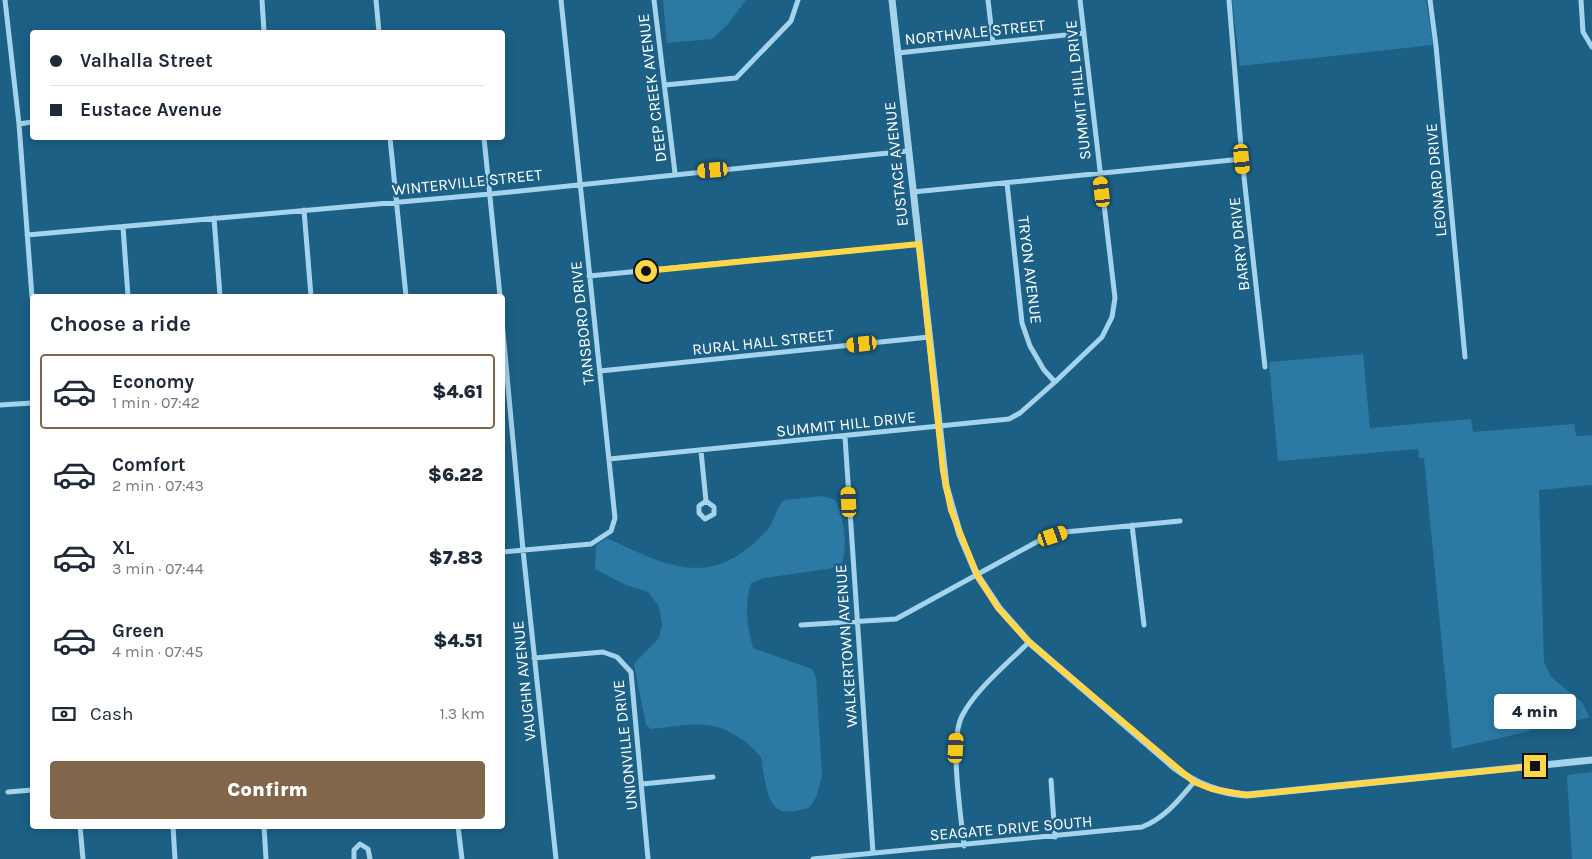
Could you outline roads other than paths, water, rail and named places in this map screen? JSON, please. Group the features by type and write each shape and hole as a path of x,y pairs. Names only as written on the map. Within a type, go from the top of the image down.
{"street":[{"path":"5,0 18,124 32,294"},
{"path":"262,0 264,30"},
{"path":"376,0 379,30"},
{"name":"TANSBORO DRIVE","path":"505,552 591,544 611,531 615,518 561,0"},
{"name":"DEEP CREEK AVENUE","path":"654,0 675,173"},
{"path":"665,86 736,78 791,21 798,0"},
{"name":"EUSTACE AVENUE","path":"892,0 938,428 943,471 951,510 977,575 998,608 1029,642 1194,782 1212,789 1247,795 1592,760"},
{"path":"988,0 994,43"},
{"name":"SUMMIT HILL DRIVE","path":"609,459 938,428 1009,419 1020,413 1102,337 1112,317 1114,298 1080,0"},
{"name":"BARRY DRIVE","path":"1229,0 1242,159 1265,366"},
{"name":"LEONARD DRIVE","path":"1430,0 1465,357"},
{"path":"1581,0 1583,32 1592,47"},
{"name":"NORTHVALE STREET","path":"898,53 1084,33"},
{"path":"18,124 30,122"},
{"path":"390,140 406,294"},
{"path":"484,140 500,294"},
{"name":"WINTERVILLE STREET","path":"28,235 490,194 675,173 908,151"},
{"path":"913,192 1242,159"},
{"name":"TRYON AVENUE","path":"1007,183 1022,323 1030,346 1044,370 1055,382"},
{"path":"304,210 311,294"},
{"path":"214,218 220,294"},
{"path":"123,227 128,294"},
{"path":"589,276 919,244"},
{"name":"RURAL HALL STREET","path":"600,371 929,337"},
{"name":"VAUGHN AVENUE","path":"505,355 523,550 556,859"},
{"path":"0,405 30,403"},
{"name":"WALKERTOWN AVENUE","path":"845,437 856,623 873,853"},
{"path":"700,450 706,501"},
{"path":"801,625 896,619 1042,540 1065,532 1180,520"},
{"path":"1132,524 1144,625"},
{"path":"964,846 956,748 957,729 961,717 970,702 1029,642"},
{"name":"UNIONVILLE DRIVE","path":"534,658 603,652 617,657 631,672 648,859"},
{"path":"642,784 713,777"},
{"path":"1051,780 1055,837"},
{"name":"SEAGATE DRIVE SOUTH","path":"813,859 1142,828 1157,822 1171,810 1194,782"},
{"path":"8,792 30,790"},
{"path":"80,829 83,859"},
{"path":"173,829 175,859"},
{"path":"264,829 266,859"},
{"path":"458,829 462,859"},
{"path":"354,859 354,850 360,844 368,848 370,859"}]}
